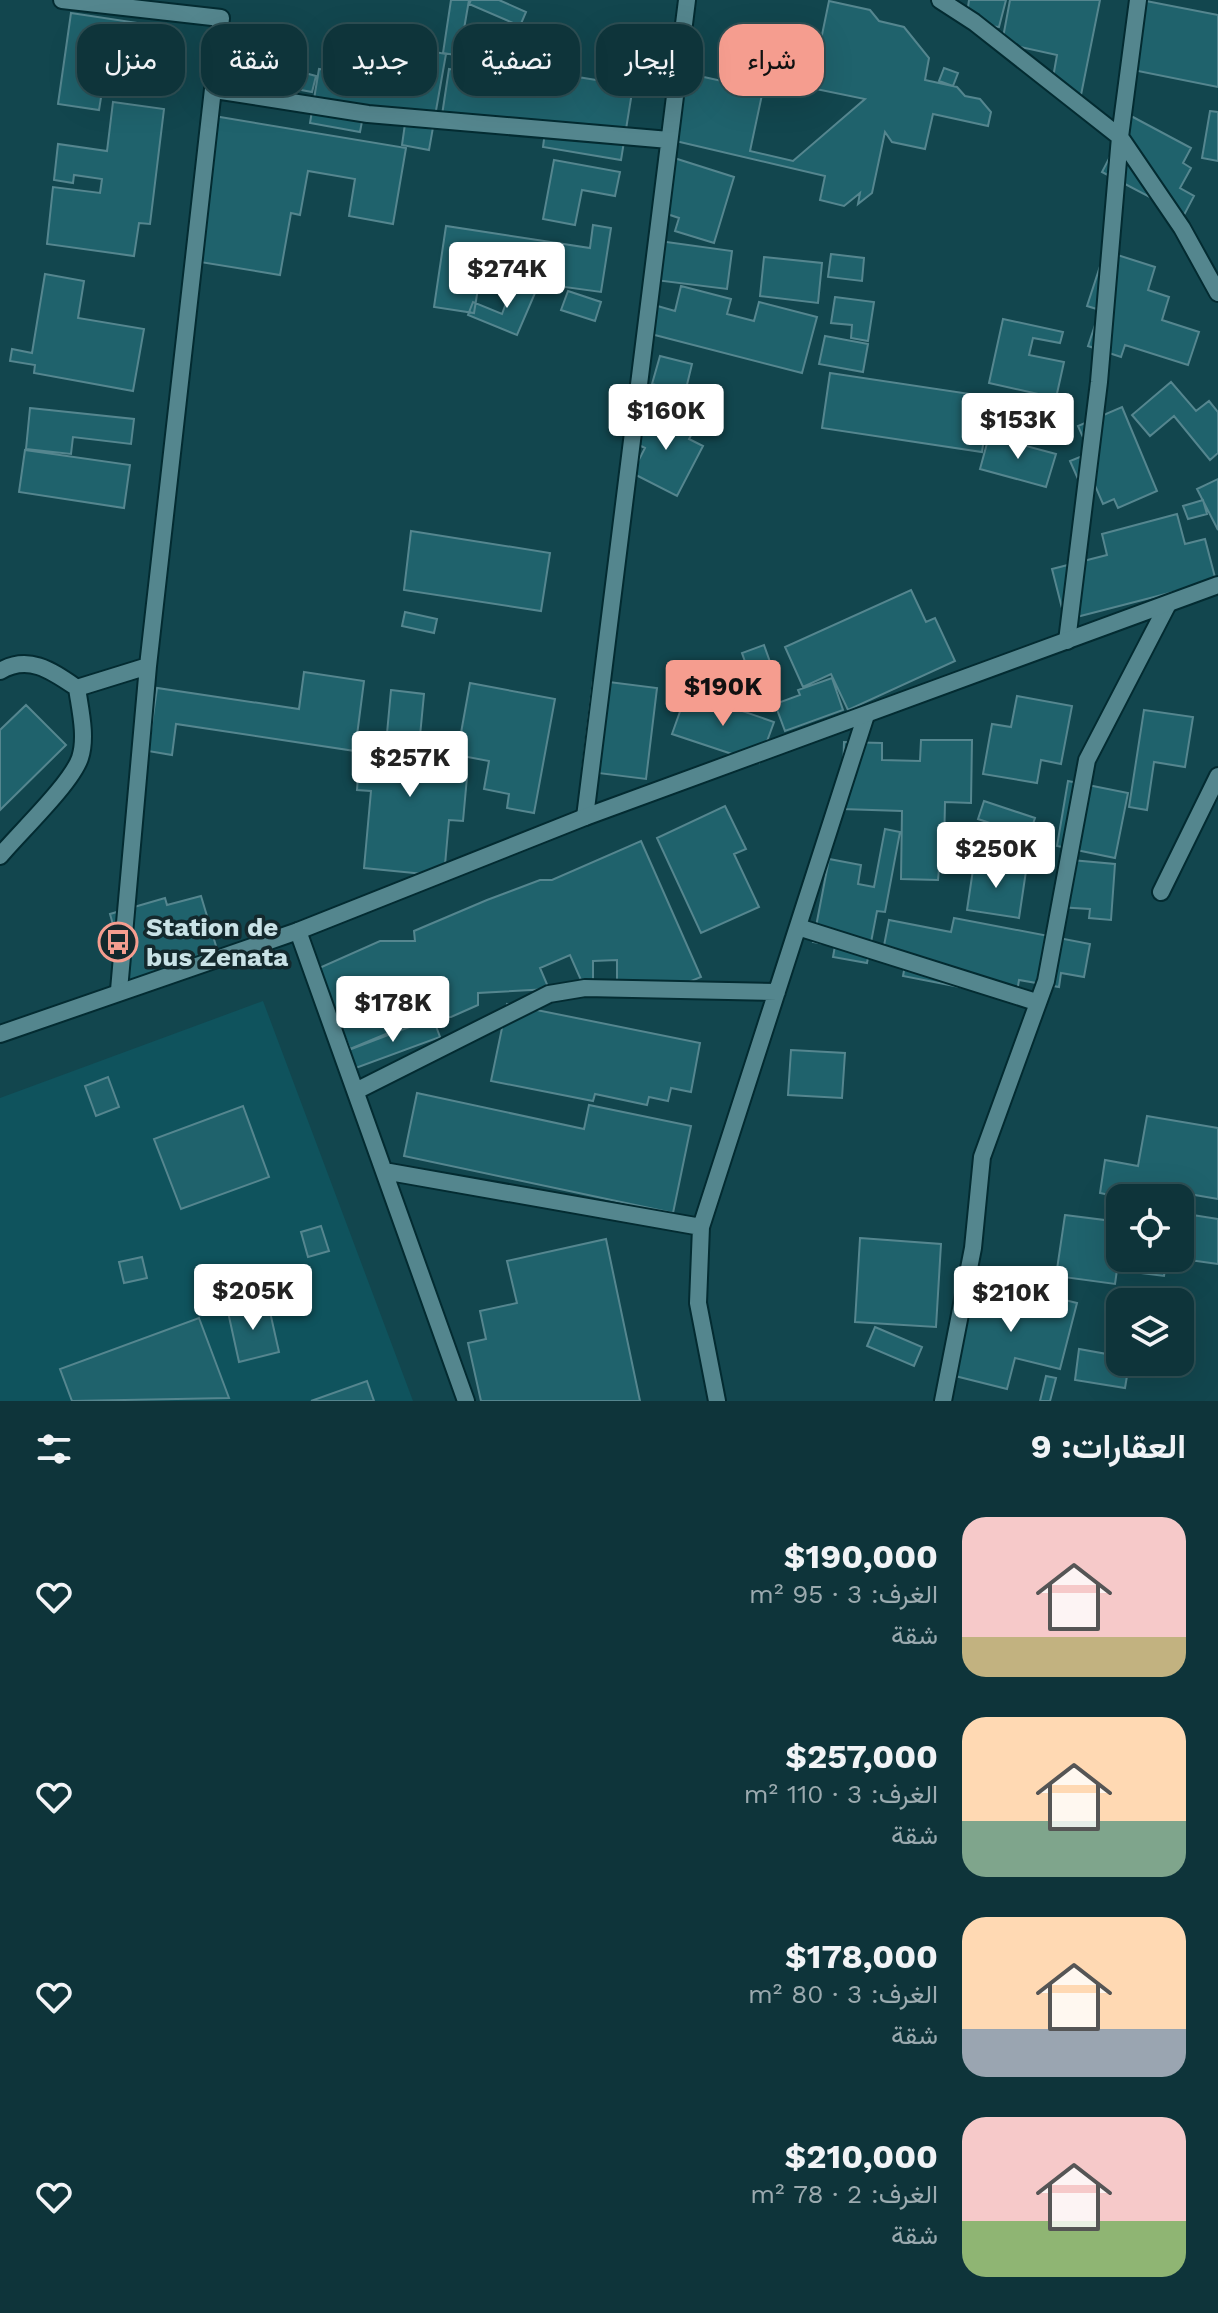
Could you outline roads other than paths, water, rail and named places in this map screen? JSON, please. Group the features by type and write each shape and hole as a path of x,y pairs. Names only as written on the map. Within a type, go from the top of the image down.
{"street":[{"path":"62,0 221,18"},
{"path":"220,24 224,0"},
{"path":"585,817 687,0"},
{"path":"940,0 974,22 1120,137 1182,228 1218,293"},
{"path":"1067,641 1099,382 1120,137 1138,0"},
{"path":"119,990 148,666 214,96"},
{"path":"253,96 368,114 669,140"},
{"path":"0,1034 119,990 298,931 585,817 1218,585"},
{"path":"943,1401 973,1248 982,1157 1046,981 1087,760 1168,604"},
{"path":"0,671 14,663 48,669 77,688 81,719 81,756 72,774 0,856"},
{"path":"77,688 148,666"},
{"path":"717,1401 698,1303 701,1227 866,715"},
{"path":"1161,892 1218,776"},
{"path":"798,927 1036,1002"},
{"path":"298,931 466,1401"},
{"path":"356,1091 549,994 585,988 777,992"},
{"path":"384,1171 701,1227"}],"place":[{"name":"Station de bus Zenata","path":"118,942"}]}
